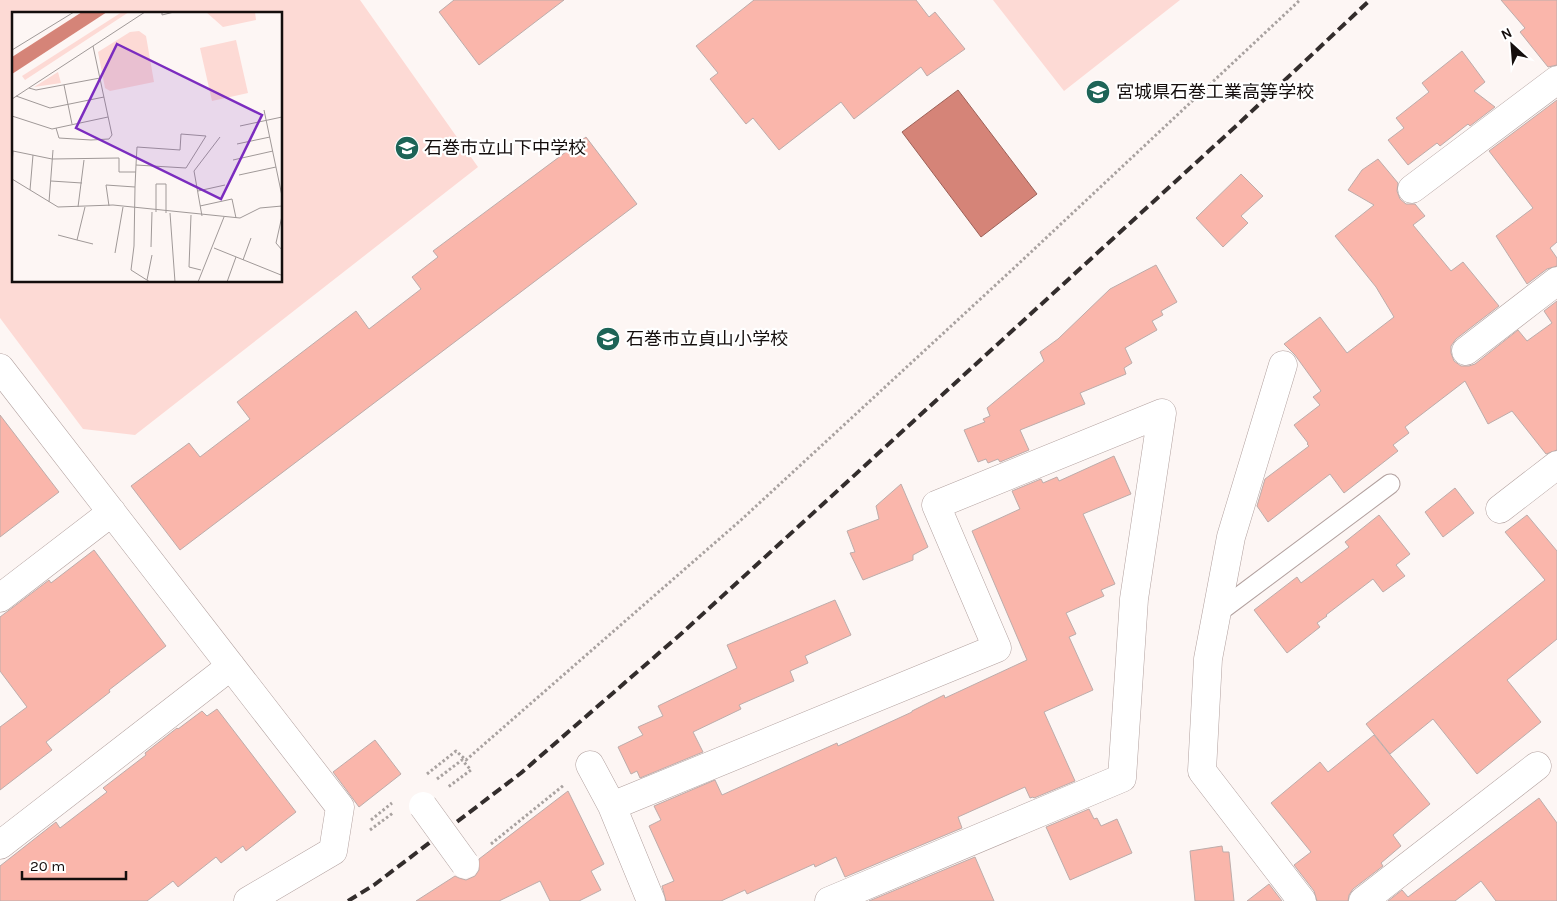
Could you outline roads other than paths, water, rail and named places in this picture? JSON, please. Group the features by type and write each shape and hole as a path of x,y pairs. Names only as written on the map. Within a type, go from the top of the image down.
{"street":[{"path":"1412,189 1557,80"},
{"path":"1466,351 1557,281"},
{"path":"1283,365 1231,537 1208,659 1202,771 1302,901"},
{"path":"0,368 340,807 333,851 248,901"},
{"path":"612,806 997,648 936,506 1162,413 1134,600 1122,778 829,901"},
{"path":"1500,509 1557,464"},
{"path":"0,598 112,512"},
{"path":"0,845 231,666"},
{"path":"590,765 612,806 651,901"},
{"path":"1363,901 1537,766"},
{"path":"423,806 466,864"}],"lane":[{"path":"1216,614 1390,484"}],"railway":[{"path":"348,901 374,885 521,773 682,633 1235,127 1370,0"}],"place":[{"name":"宮城県石巻工業高等学校","path":"1098,92"},
{"name":"石巻市立山下中学校","path":"407,148"},
{"name":"石巻市立貞山小学校","path":"608,339"}]}
